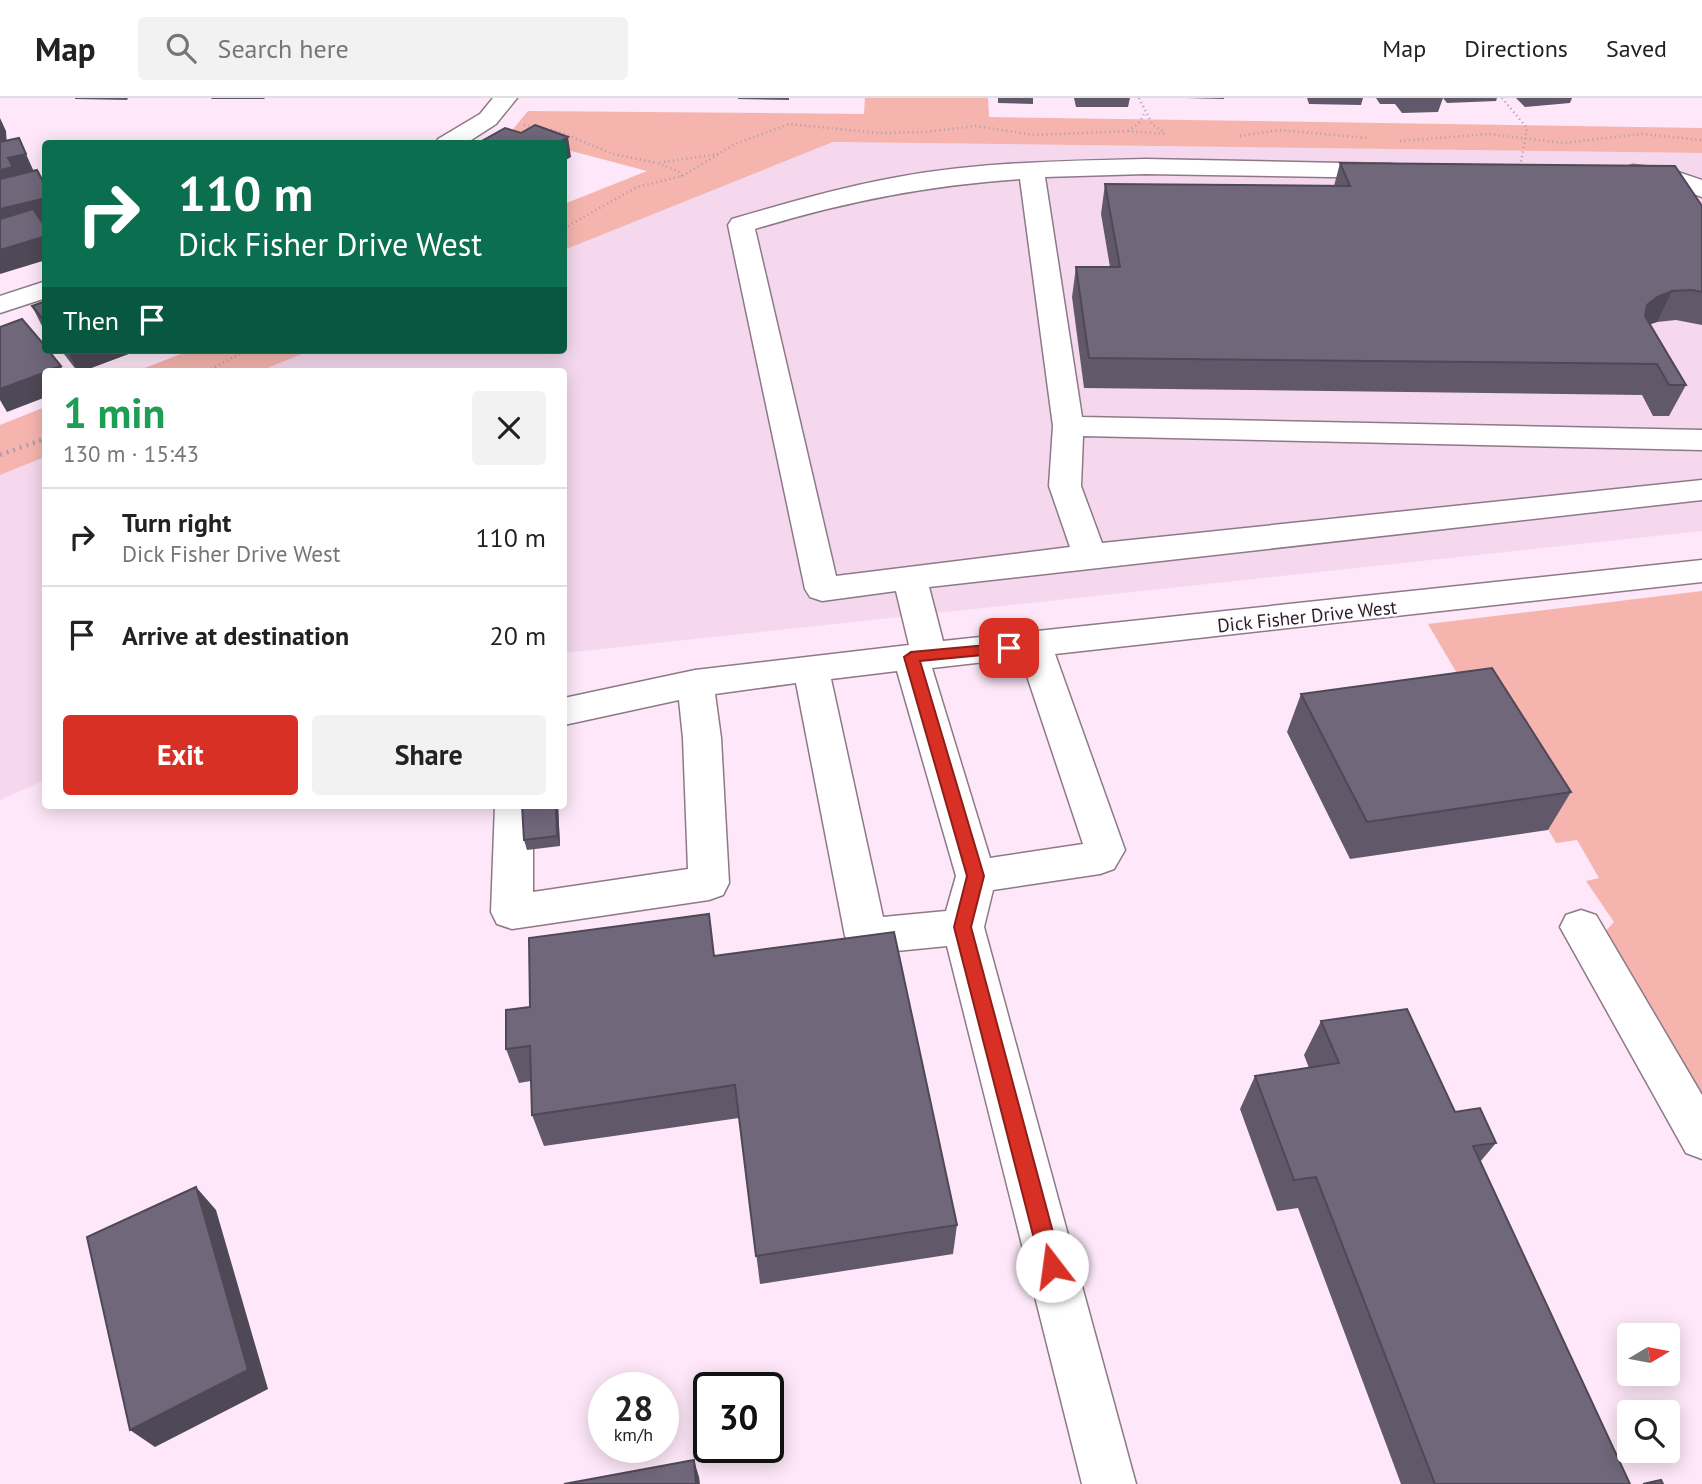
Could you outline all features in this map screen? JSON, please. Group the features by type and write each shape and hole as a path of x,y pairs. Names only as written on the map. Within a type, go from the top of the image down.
{"street":[{"path":"454,140 488,119 505,98"},
{"path":"1031,169 1068,426 1065,486 1090,556"},
{"path":"1422,171 989,171 889,186 786,208 741,225 822,589 1090,556 1702,490"},
{"path":"1601,173 1655,173 1681,179 1702,189"},
{"path":"0,305 42,290"},
{"path":"1068,426 1702,440"},
{"name":"Dick Fisher Drive West","path":"567,710 695,683 811,668 1035,646 1702,571"},
{"path":"910,579 920,656 976,876 963,927 1109,1484"},
{"path":"976,876 1100,858 1105,850 1035,646"},
{"path":"811,668 866,936 963,927"},
{"path":"514,809 512,912 709,883 702,738 695,683"},
{"path":"1581,926 1702,1138"}],"path":[{"path":"1139,98 1152,124 1169,135"},
{"path":"1502,98 1527,128 1520,172"},
{"path":"1128,131 1139,123 1146,112"},
{"path":"522,125 557,131 613,154 678,170 682,176"},
{"path":"657,163 722,153"},
{"path":"213,368 239,354"},
{"path":"0,455 42,439"}],"shaded area":[{"path":"865,98 988,98 989,117 1702,128 1702,153 833,142 567,249 567,203 647,171 567,150 567,140 542,140 509,134 528,111 864,114"},
{"path":"833,142 1702,153 1702,531 567,653 567,368 267,368 302,354 567,354 567,249"},
{"path":"181,354 302,354 267,368 145,368"},
{"path":"42,408 42,458 0,475 0,425"},
{"path":"42,458 42,781 0,800 0,475"},
{"path":"1702,591 1702,1099 1603,934 1614,922 1586,881 1599,878 1577,840 1556,843 1428,624"}],"building":[{"path":"535,125 568,137 563,140 484,140 505,128 521,133"},
{"path":"19,138 26,154 8,158 13,167 0,170 0,142"},
{"path":"1340,163 1675,166 1702,206 1702,292 1672,291 1657,297 1647,305 1645,316 1686,385 1669,385 1657,364 1089,358 1076,267 1120,267 1105,184 1350,186"},
{"path":"37,170 42,179 42,199 0,209 0,179"},
{"path":"33,209 42,222 42,237 0,250 0,219"},
{"path":"42,302 42,318 32,306"},
{"path":"22,319 42,342 42,354 51,354 61,366 42,368 42,373 0,389 0,327"},
{"path":"1492,668 1571,792 1367,822 1301,694"},
{"path":"522,809 556,809 557,836 524,840"},
{"path":"709,914 714,956 894,932 957,1225 756,1256 735,1085 532,1115 530,1046 506,1049 506,1010 530,1007 529,938"},
{"path":"1407,1009 1455,1112 1480,1108 1496,1143 1473,1146 1617,1456 1617,1463 1620,1463 1630,1484 1435,1484 1316,1177 1294,1180 1255,1076 1339,1063 1321,1021"},
{"path":"196,1187 248,1370 130,1430 87,1237"},
{"path":"693,1460 696,1484 564,1484 679,1463"},
{"path":"1661,1480 1663,1484 1643,1484"}],"route":[{"path":"1009,648 911,657 976,876 963,927 1052,1266"}]}
